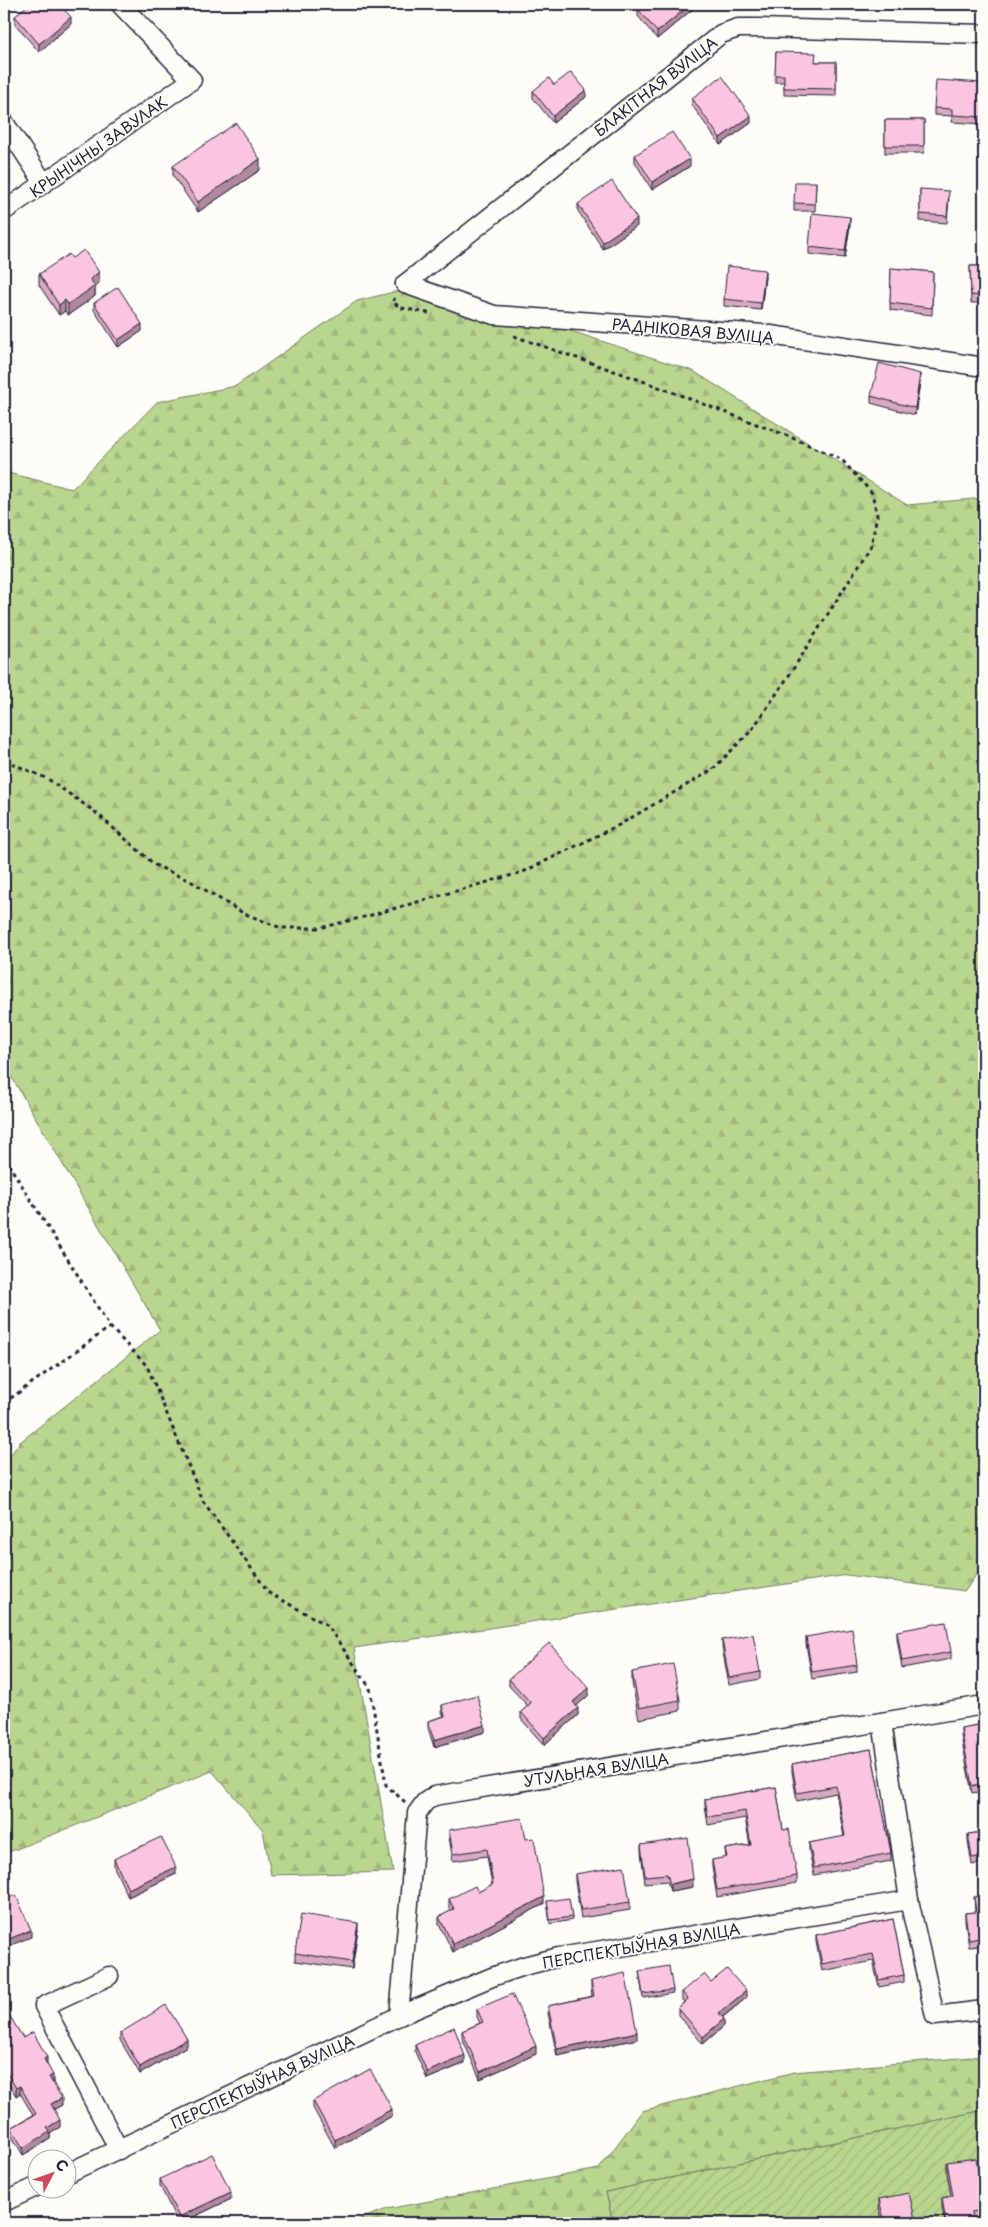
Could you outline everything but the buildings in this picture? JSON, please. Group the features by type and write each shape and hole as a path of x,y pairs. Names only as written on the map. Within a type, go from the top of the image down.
{"street":[{"name":"КРЫНІЧНЫ ЗАВУЛАК","path":"4,211 192,80 120,4"},
{"name":"БЛАКІТНАЯ ВУЛІЦА","path":"405,284 721,34 738,28 984,34"},
{"path":"4,122 44,182"},
{"name":"РАДНІКОВАЯ ВУЛІЦА","path":"405,284 494,315 764,334 984,367"},
{"name":"УТУЛЬНАЯ ВУЛІЦА","path":"417,1813 425,1802 434,1796 448,1792 984,1705"},
{"path":"882,1722 909,1900 935,2016 984,2010"},
{"path":"399,2016 417,1813"},
{"name":"ПЕРСПЕКТЫЎНАЯ ВУЛІЦА","path":"78,2168 399,2016 492,1977 559,1957 909,1900"},
{"path":"109,1976 44,2006 119,2150"},
{"path":"4,2202 28,2191"}],"path":[{"path":"405,284 392,302 402,308 438,315"},
{"path":"4,762 11,763 48,779 95,812 155,865 192,882 243,913 281,928 320,928 523,872 619,825 712,770 751,731 788,677 871,546 877,515 872,493 841,459 788,436 640,380 510,335"},
{"path":"4,1157 110,1327 147,1366 203,1501 269,1593 327,1625 370,1688 386,1785 417,1813"},
{"path":"4,1403 110,1327"}],"green space":[{"path":"427,284 693,371 907,505 984,498 984,637 978,646 984,665 984,1563 965,1591 847,1575 354,1648 393,1872 271,1875 263,1830 212,1771 4,1854 4,1464 20,1442 160,1330 4,1064 4,472 72,489 157,402 236,386 357,301"},
{"path":"984,2056 984,2110 606,2192 613,2223 350,2223 387,2209 599,2169 642,2111 794,2072"},
{"path":"984,2110 984,2223 613,2223 606,2192"}]}
